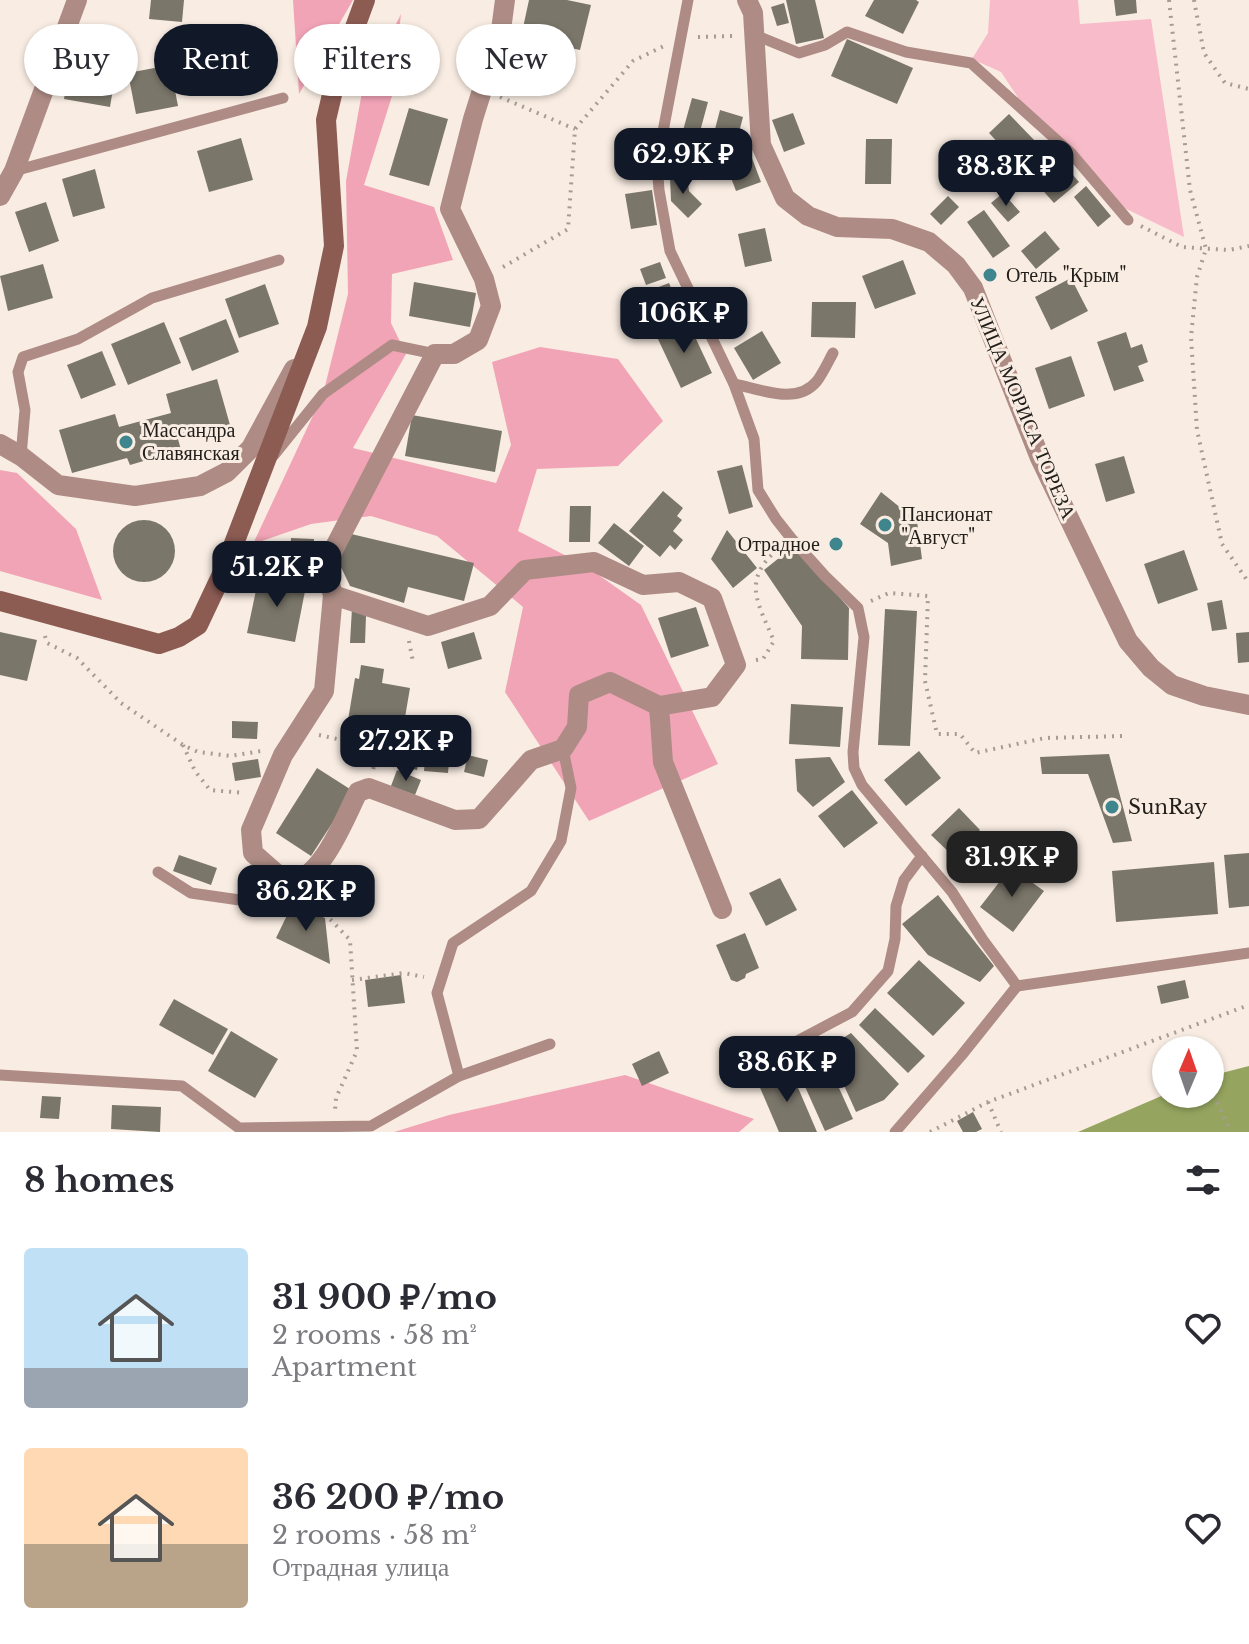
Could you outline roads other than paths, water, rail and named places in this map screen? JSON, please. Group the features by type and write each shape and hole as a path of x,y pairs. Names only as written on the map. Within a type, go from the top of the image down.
{"main road":[{"path":"0,601 159,644 179,637 198,625 223,572 317,327 334,246 326,120 335,82 366,3"}],"street":[{"path":"0,196 14,171 77,0"},
{"path":"333,595 428,626 490,606 525,570 594,562 643,585 679,582 712,598 736,665 712,697 659,706 610,682 579,695 577,727 563,749 531,760 479,819 455,820 369,788 358,792 319,864 297,882 287,883 253,853 251,830 283,755 324,691 333,595 325,566 435,354 454,354 478,340 491,306 484,279 450,209 473,119 501,30 505,0"},
{"path":"747,0 753,13 755,35"},
{"name":"УЛИЦА МОРИСА ТОРЕЗА","path":"755,35 761,145 785,198 808,216 837,227 892,229 929,242 956,265 973,288 1040,458 1128,641 1151,668 1172,685 1204,696 1249,705"},
{"path":"0,444 58,485 135,496 200,486 227,472 251,448 317,327"},
{"path":"659,706 663,762 722,909"}],"lane":[{"path":"688,0 657,163 670,251 734,384 754,439 758,490 791,538 858,608 864,637 853,752 854,768 862,785 952,892 1017,986"},
{"path":"755,35 799,53 825,45 847,32 906,52 971,63 1071,153 1128,220"},
{"path":"14,171 283,98"},
{"path":"21,456 25,410 18,372 23,357 78,339 152,298 279,260"},
{"path":"262,470 323,394 392,345 435,354"},
{"path":"734,384 774,394 806,391 817,381 833,353"},
{"path":"459,1076 437,993 453,943 531,891 561,841 571,788 563,749"},
{"path":"750,1066 852,1012 888,971 895,939 896,906 904,880 922,856"},
{"path":"158,872 191,893 267,904 287,883"},
{"path":"895,1132 1017,986 1249,953"},
{"path":"0,1075 182,1086 239,1128 371,1126 459,1076 550,1044"}],"place":[{"name":"Отель \"Крым\"","path":"990,275"},
{"name":"Массандра Славянская","path":"126,442"},
{"name":"Пансионат \"Август\"","path":"885,525"},
{"name":"Отрадное","path":"836,544"},
{"name":"SunRay","path":"1112,807"}]}
